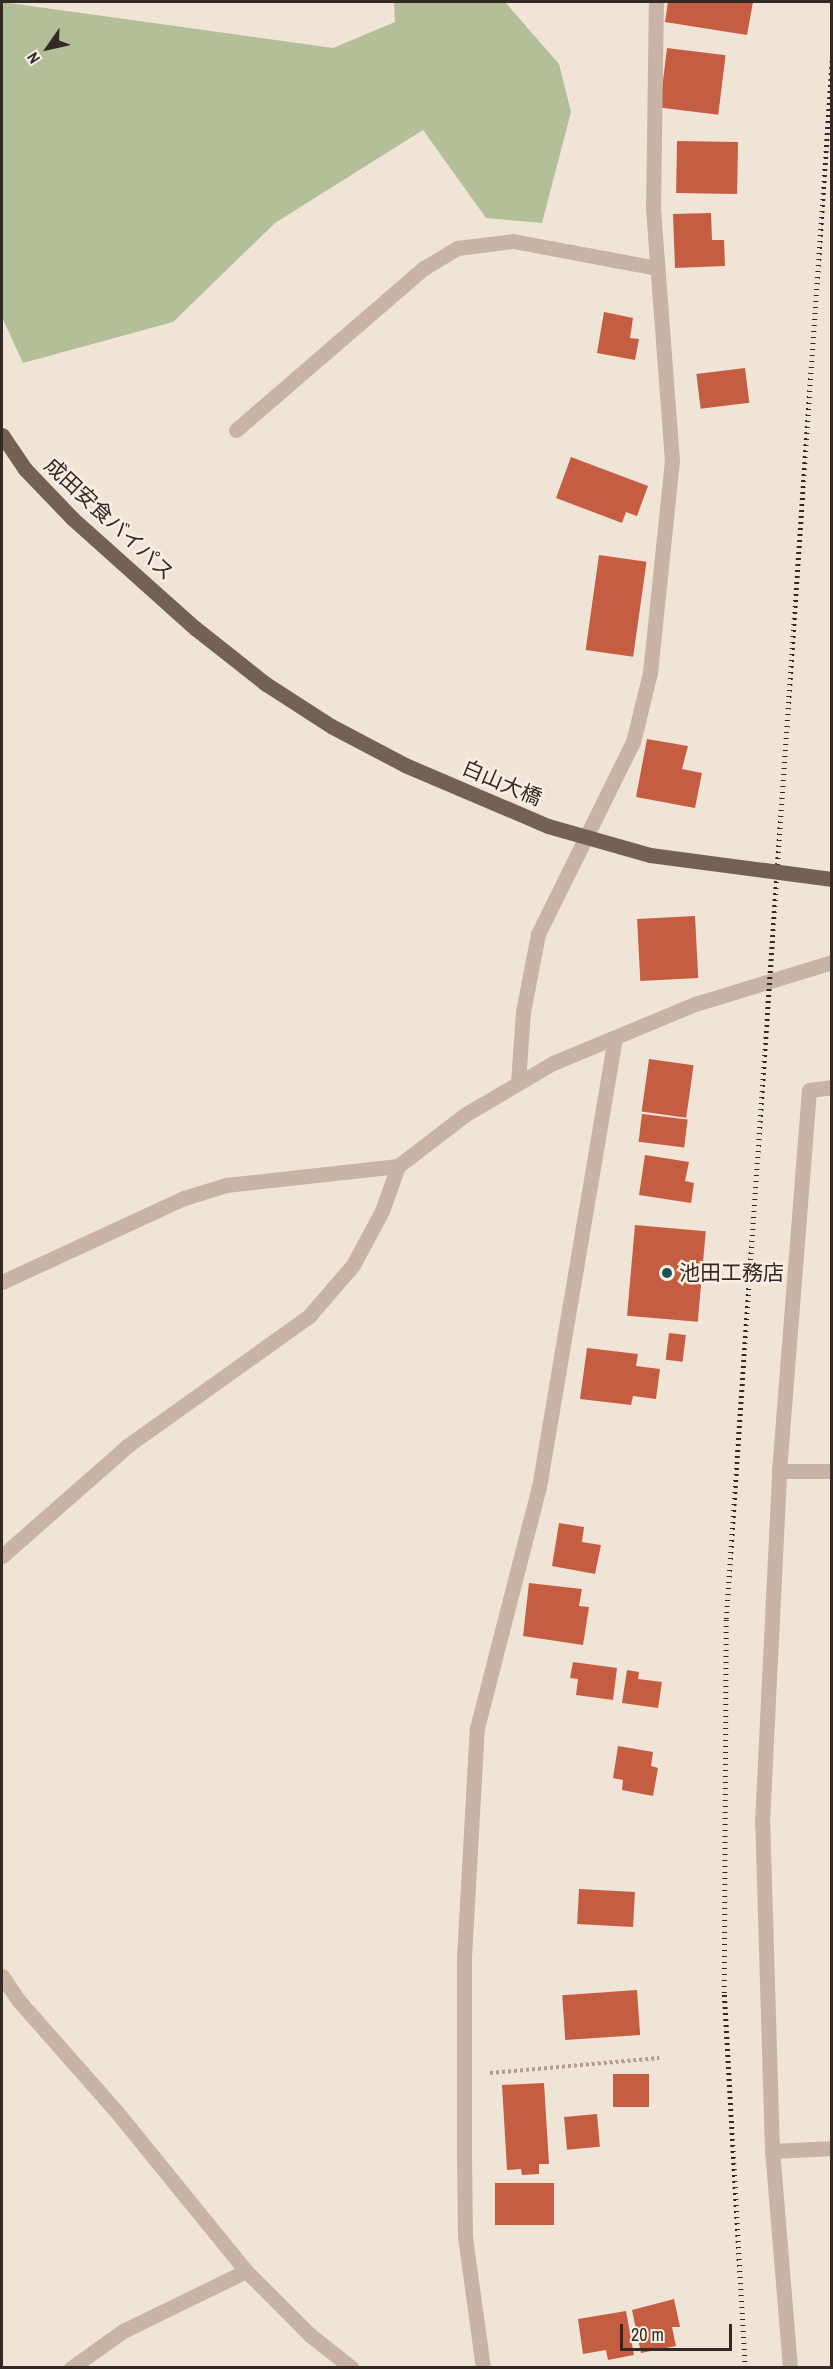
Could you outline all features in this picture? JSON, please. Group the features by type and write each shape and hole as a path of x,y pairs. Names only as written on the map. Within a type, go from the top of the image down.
{"main road":[{"name":"成田安食バイパス","path":"2,435 25,469 73,519 195,627"},
{"name":"白山大橋","path":"195,627 266,684 332,726 405,765 548,826 650,855 831,879"}],"street":[{"path":"518,1082 523,1012 538,934 633,742 650,673 672,461 653,209 656,2"},
{"path":"236,430 424,268 457,248 513,241 657,268"},
{"path":"2,1282 175,1202 226,1185 398,1166 466,1114 553,1063 695,1004 831,962"},
{"path":"483,2367 465,2236 464,1957 477,1728 539,1487 615,1038"},
{"path":"790,2367 772,2151 762,1823 779,1471 808,1090 831,1087"},
{"path":"2,1556 127,1446 309,1316 353,1265 382,1211 398,1166"},
{"path":"779,1471 831,1471"},
{"path":"2,1976 246,2271 310,2335 352,2367"},
{"path":"772,2151 831,2148"},
{"path":"71,2367 123,2331 246,2271"}],"path":[{"path":"465,2075 659,2058"}],"green space":[{"path":"2,2 333,48 395,22 394,2 505,2 559,64 571,112 542,223 486,218 423,130 275,223 173,322 23,363 2,317"}],"building":[{"path":"668,2 753,2 747,35 665,22"},
{"path":"667,48 726,55 718,115 660,108"},
{"path":"677,141 738,142 737,194 676,193"},
{"path":"711,213 712,240 724,240 725,266 675,268 673,214"},
{"path":"604,312 633,318 630,338 639,339 635,360 597,353"},
{"path":"745,368 749,403 701,409 696,374"},
{"path":"571,457 648,486 637,516 626,512 622,523 556,498"},
{"path":"599,555 647,562 633,657 586,650"},
{"path":"647,739 688,746 682,769 702,773 695,808 636,797"},
{"path":"695,916 698,978 640,981 637,919"},
{"path":"649,1059 694,1065 686,1118 642,1111"},
{"path":"642,1114 688,1120 684,1147 639,1142"},
{"path":"645,1155 689,1162 685,1181 694,1183 691,1203 639,1195"},
{"name":"池田工務店","path":"635,1225 706,1231 698,1322 627,1316"},
{"path":"669,1333 686,1335 683,1362 666,1360"},
{"path":"587,1348 638,1354 636,1366 660,1369 656,1399 633,1396 631,1405 580,1399"},
{"path":"559,1523 584,1527 582,1542 601,1545 595,1574 552,1566"},
{"path":"529,1583 582,1589 579,1606 589,1607 583,1645 523,1636"},
{"path":"573,1662 617,1668 613,1700 576,1695 578,1679 570,1678"},
{"path":"627,1670 639,1672 638,1679 662,1682 658,1708 622,1703"},
{"path":"618,1746 653,1752 651,1766 658,1768 653,1796 622,1790 623,1780 613,1778"},
{"path":"579,1889 635,1892 633,1927 577,1924"},
{"path":"637,1990 640,2035 565,2040 562,1995"},
{"path":"613,2074 649,2074 649,2107 613,2107"},
{"path":"544,2083 549,2164 539,2164 539,2174 522,2175 521,2169 507,2170 502,2085"},
{"path":"597,2114 600,2147 567,2150 564,2117"},
{"path":"495,2183 554,2183 554,2225 495,2225"},
{"path":"674,2299 680,2327 672,2327 676,2346 641,2353 632,2310"},
{"path":"626,2311 634,2355 608,2360 606,2350 583,2354 578,2319"}],"railway":[{"path":"745,2368 724,1993 726,1619 832,61"}],"place":[{"name":"池田工務店","path":"667,1273"}]}
